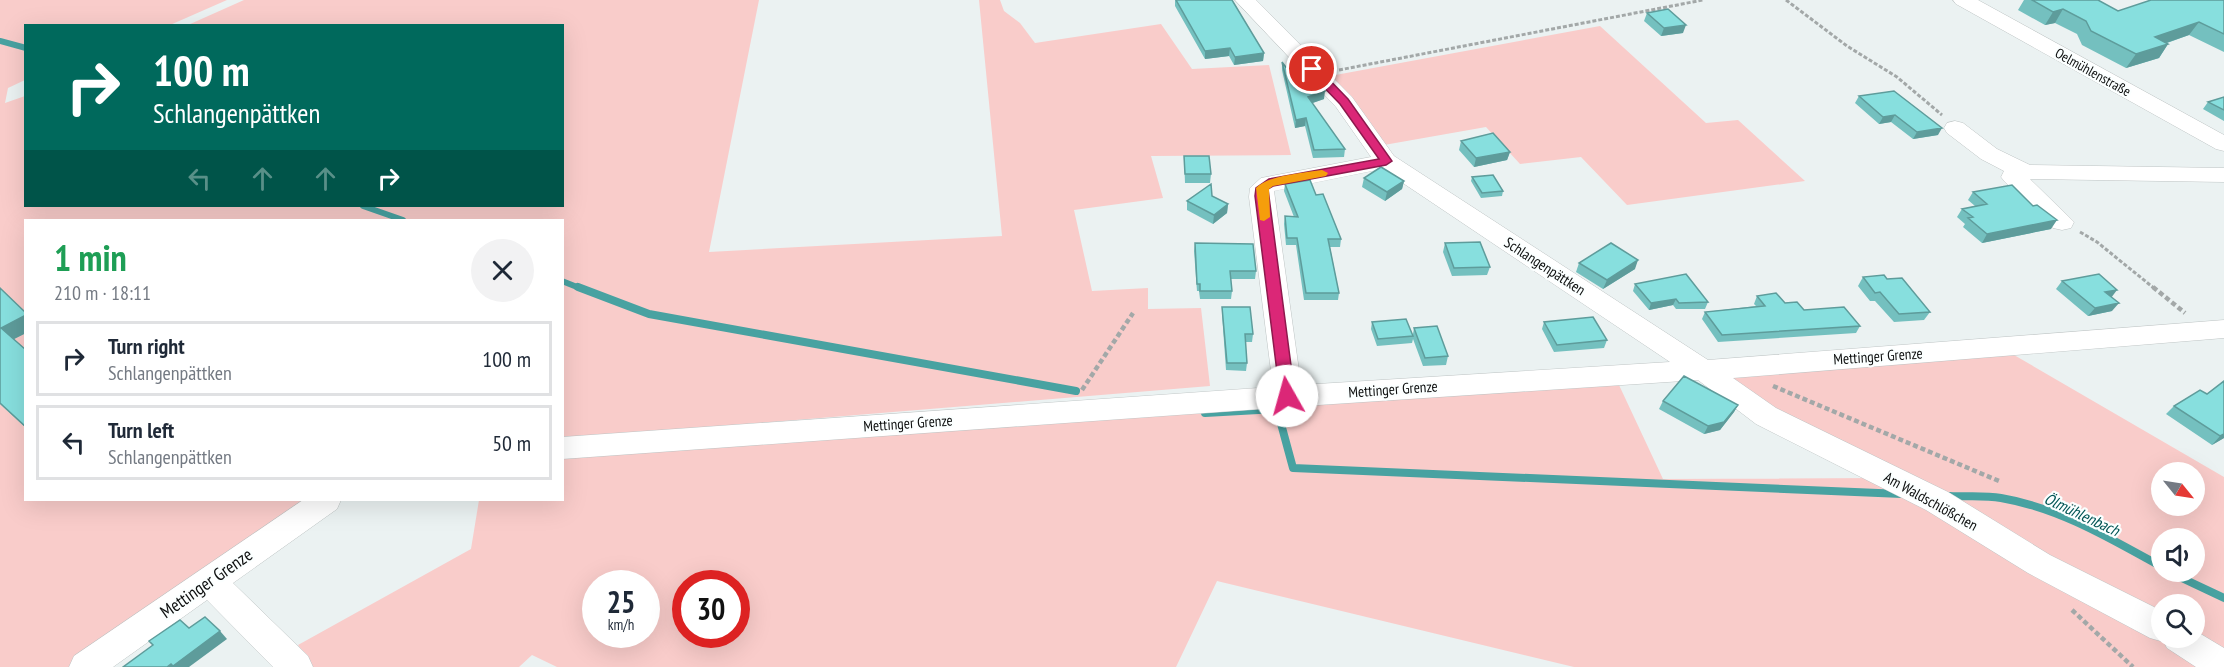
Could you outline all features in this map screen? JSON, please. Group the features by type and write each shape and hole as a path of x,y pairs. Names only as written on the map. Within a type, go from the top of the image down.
{"street":[{"name":"Schlangenpättken","path":"1245,0 1344,102 1386,161 1717,369"},
{"name":"Oelmühlenstraße","path":"1963,0 2224,144"},
{"path":"1955,128 1986,154 2028,172 2224,175"},
{"path":"1287,396 1261,196 1262,188 1269,183 1386,161"},
{"path":"2017,169 2013,177 2062,222"},
{"name":"Mettinger Grenze","path":"564,448 1287,396 1717,369 2215,330"},
{"name":"Am Waldschlößchen","path":"1717,369 1766,416 1937,501 2039,564 2151,622"},
{"name":"Mettinger Grenze","path":"86,667 325,501"},
{"path":"207,581 228,598 296,667"},
{"path":"2196,648 2224,666"}],"path":[{"path":"1312,69 1331,72 1703,0"},
{"path":"1786,0 1847,45 1897,77 1930,103 1955,128"},
{"path":"2062,222 2097,242 2215,330"},
{"path":"1067,412 1133,313"},
{"path":"1717,369 1998,481"}],"shaded area":[{"path":"0,0 227,0 172,24 24,24 24,80 8,88 5,103 24,96 24,207 564,207 564,24 190,24 244,0 759,0 709,252 1002,236 979,0 1000,0 1004,11 1020,23 1035,43 1161,24 1192,69 1269,65 1291,155 1151,156 1163,198 1074,210 1092,291 1148,288 1148,309 1201,308 1210,386 564,439 564,219 24,219 24,501 311,501 71,667 0,667"},
{"path":"1600,26 1706,123 1738,120 1805,181 1627,205 1581,157 1520,164 1486,127 1384,145 1330,76"},
{"path":"2014,355 2198,462 2151,462 2151,516 2205,516 2205,466 2224,477 2224,656 2205,645 2205,594 2151,594 2151,616 1777,412 1727,377"},
{"path":"1619,385 1663,479 1882,478 2151,632 2151,648 2189,648 2217,667 1574,667 1217,581 1176,667 557,667 532,655 519,667 312,667 298,645 471,549 479,501 564,501 564,456 1145,409"}],"building":[{"path":"1176,0 1232,0 1264,53 1235,57 1230,48 1205,51"},
{"path":"2032,0 2098,0 2118,11 2151,0 2224,0 2224,34 2199,22 2155,37 2168,44 2136,54 2091,31 2086,21 2063,9 2053,12"},
{"path":"1668,9 1686,25 1664,28 1647,13"},
{"path":"1282,62 1294,78 1304,74 1325,91 1308,97 1345,149 1314,150 1306,118 1296,120"},
{"path":"1894,91 1942,128 1917,132 1895,115 1883,117 1859,96"},
{"path":"2224,97 2224,110 2208,102"},
{"path":"1493,133 1510,152 1476,158 1461,141"},
{"path":"1184,156 1209,156 1211,174 1185,174"},
{"path":"1381,167 1404,181 1387,192 1364,178"},
{"path":"1493,175 1503,191 1482,193 1472,177"},
{"path":"1310,180 1316,195 1323,194 1341,239 1328,239 1339,293 1306,293 1297,238 1287,238 1285,216 1298,217 1285,184"},
{"path":"1211,184 1212,196 1228,204 1214,215 1187,201"},
{"path":"2012,185 2033,206 2037,205 2057,220 1987,234 1968,218 1973,217 1962,209 1987,204 1973,192"},
{"path":"1480,242 1490,267 1454,268 1445,243"},
{"path":"1195,243 1253,244 1256,271 1230,271 1232,291 1200,291 1200,284 1197,284"},
{"path":"1611,243 1638,260 1607,280 1579,263"},
{"path":"1686,274 1708,302 1679,303 1676,299 1651,303 1635,284"},
{"path":"2099,274 2117,290 2105,292 2119,303 2095,308 2062,281"},
{"path":"1884,275 1887,279 1902,278 1930,312 1899,314 1880,292 1875,293 1863,277"},
{"path":"0,288 24,311 24,316 1,328 24,348 24,425 0,403"},
{"path":"1776,293 1785,303 1797,302 1804,310 1844,307 1860,326 1722,335 1705,312 1765,306 1757,296"},
{"path":"1222,307 1250,307 1253,334 1245,334 1247,363 1227,363"},
{"path":"1593,317 1607,340 1557,345 1544,322"},
{"path":"1406,319 1413,336 1378,339 1372,322"},
{"path":"1437,326 1448,356 1425,358 1414,328"},
{"path":"1684,376 1738,405 1724,422 1708,426 1663,401"},
{"path":"2224,381 2224,434 2220,436 2174,406 2200,390 2207,394"},
{"path":"205,617 220,631 173,666 171,664 167,667 123,667 153,645 149,641 180,620 189,628"}],"waterway":[{"path":"0,41 24,47"},
{"path":"366,207 400,219"},
{"path":"564,282 582,289"},
{"path":"578,287 649,314 1076,391"},
{"path":"1205,413 1277,409 1293,468 1902,494"},
{"name":"Ölmühlenbach","path":"1950,496 1995,497 2044,509 2084,526 2151,561"},
{"name":"Ölmühlenbach","path":"2190,582 2224,598"}],"slow traffic":[{"path":"1264,217 1262,188 1269,183 1322,173"}],"route":[{"path":"1287,396 1261,196 1262,188 1269,183 1386,161 1344,102 1312,69"}]}
